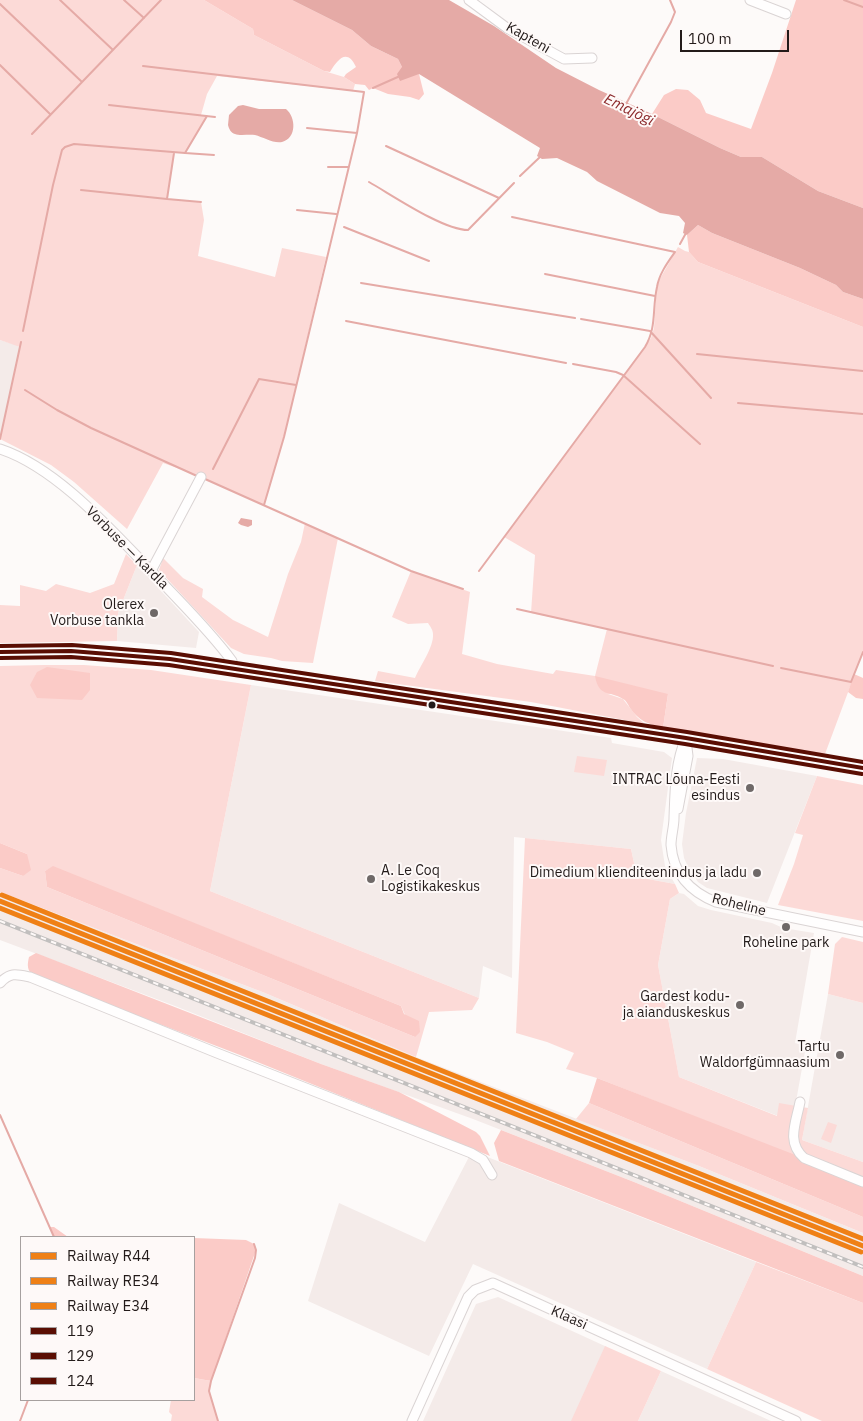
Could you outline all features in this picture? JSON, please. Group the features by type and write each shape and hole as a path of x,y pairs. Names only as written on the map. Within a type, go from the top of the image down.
{"main road":[{"path":"0,652 72,651 123,654 232,668 686,738 863,768"}],"street":[{"name":"Kapteni","path":"469,0 508,28 564,59 592,58"},
{"path":"750,0 786,14"},
{"name":"Vorbuse — Kardla","path":"0,450 28,462 90,509 211,634 232,661 232,668"},
{"path":"151,571 201,477"},
{"name":"Roheline","path":"686,738 688,756 679,807 674,818 671,844 674,861 684,881 699,894 716,902 863,932"},
{"path":"0,983 6,976 15,974 30,976 217,1053 471,1153 482,1160 492,1175"},
{"path":"800,1102 793,1138 793,1145 797,1152 804,1158 863,1182"},
{"name":"Klaasi","path":"412,1421 468,1297 475,1290 493,1283 796,1421"}],"shaded area":[{"path":"0,0 204,0 253,29 254,35 324,71 344,77 355,84 353,91 217,76 207,94 201,115 207,117 185,153 174,153 167,199 201,202 204,220 198,256 275,277 282,248 326,257 284,437 264,505 197,475 163,463 127,529 74,482 51,465 0,439 20,347 0,340"},
{"path":"204,0 292,0 352,30 371,46 398,59 402,67 419,74 424,94 419,100 388,94 373,88 369,90 365,85 355,84 344,77 356,67 353,61 346,57 339,60 330,72 324,71 254,35 253,29"},
{"path":"796,0 863,0 863,208 818,191 762,157 741,157 652,114 664,95 676,89 688,90 700,100 706,113 751,129"},
{"path":"698,225 712,233 800,268 836,285 843,292 863,299 863,327 698,262 689,252 687,235"},
{"path":"678,247 689,252 698,262 863,327 863,652 825,754 663,728 668,694 608,694 623,699 645,724 531,702 375,681 378,671 415,678 433,639 433,633 428,623 408,624 392,617 411,571 470,592 462,654 497,664 553,674 556,670 595,676 607,629 531,613 535,555 504,537 651,338 654,328 657,284"},
{"path":"0,340 20,346 0,439"},
{"path":"305,523 338,538 313,663 282,661 244,654 231,648 159,570 163,558 183,578 203,589 202,597 233,620 268,637 288,574 301,542"},
{"path":"126,554 137,565 118,613 117,641 0,643 0,605 20,606 20,585 46,591 56,584 90,593 114,584"},
{"path":"137,565 199,632 196,648 117,641 118,613"},
{"path":"84,665 151,670 251,685 210,891 479,998 472,1010 429,1012 416,1057 265,993 0,892 0,868 23,876 27,854 0,843 0,666","holes":["53,867 401,1006 415,1037 47,887 45,871"]},
{"path":"47,667 90,673 90,690 82,700 37,698 30,685 37,672"},
{"path":"854,674 863,678 863,699 856,698 848,692"},
{"path":"595,676 668,694 663,728 644,721 618,696 602,691"},
{"path":"251,685 611,738 612,743 664,752 672,758 661,840 665,866 675,884 637,877 631,849 514,837 512,978 483,966 479,998 210,891"},
{"path":"577,756 607,760 604,776 574,772"},
{"path":"697,758 723,759 817,776 767,903 707,888 698,882 689,869 684,858 682,844"},
{"path":"817,776 863,785 863,921 778,905 803,835 795,833"},
{"path":"525,838 631,849 637,877 675,884 679,893 670,899 658,965 679,1077 777,1116 779,1103 808,1108 802,1140 863,1162 863,1183 597,1078 566,1069 574,1053 547,1042 516,1033"},
{"path":"0,843 27,854 31,870 23,876 0,868"},
{"path":"53,866 401,1006 404,1014 419,1021 420,1032 415,1037 47,887 45,871"},
{"path":"0,892 265,993 416,1057 699,1166 863,1233 863,1276 634,1182 473,1119 321,1064 0,940"},
{"path":"679,893 684,894 698,906 711,910 772,923 783,928 814,933 795,1043 806,1046 795,1107 778,1116 679,1077 658,965 670,899"},
{"path":"842,937 863,942 863,1003 828,994 835,944"},
{"path":"36,953 321,1064 399,1092 476,1132 490,1156 240,1055 34,976 28,968 28,963 29,957"},
{"name":"Tartu Waldorfgümnaasium","path":"828,994 863,1003 863,1162 802,1140"},
{"path":"597,1078 863,1183 863,1217 589,1103"},
{"path":"589,1103 863,1217 863,1233 699,1166 576,1119"},
{"path":"828,1122 837,1125 831,1143 821,1139"},
{"path":"501,1130 634,1182 863,1276 863,1303 499,1161 494,1143"},
{"path":"472,1151 756,1262 707,1369 473,1264 429,1356 308,1301 339,1203 425,1242"},
{"path":"49,1227 54,1227 67,1236 54,1236"},
{"path":"195,1238 246,1240 254,1244 256,1250 211,1381 195,1378"},
{"path":"756,1262 863,1303 863,1421 822,1421 707,1369"},
{"path":"498,1297 607,1347 573,1421 423,1421 476,1304"},
{"path":"605,1346 661,1371 638,1421 571,1421"},
{"path":"661,1371 771,1421 638,1421"},
{"path":"195,1378 211,1381 209,1392 218,1421 171,1421 172,1415 169,1412 171,1401 195,1401"}],"water":[{"name":"Emajõgi","path":"292,0 449,0 494,26 556,68 599,90 741,157 762,157 818,191 863,208 863,299 843,292 836,285 800,268 712,233 698,225 687,235 683,233 685,223 679,216 660,213 597,181 587,172 557,158 542,159 537,156 540,148 419,74 400,81 397,74 402,67 398,59 371,46 352,30"},
{"path":"243,105 259,109 286,109 293,122 290,136 287,140 279,142 255,135 232,133 228,125 229,115 238,106"},
{"path":"241,518 252,520 252,525 248,527 241,525 238,523"}],"waterway":[{"path":"60,0 113,50"},
{"path":"124,0 144,18"},
{"path":"32,134 161,0"},
{"name":"Emajõgi","path":"626,104 671,22 675,12 670,0"},
{"path":"844,0 863,7"},
{"path":"0,4 82,82"},
{"path":"0,65 50,114"},
{"path":"143,66 364,92 357,133 284,437 264,505"},
{"path":"373,88 400,76"},
{"path":"109,105 215,117"},
{"path":"23,331 62,150 74,144 185,153 207,116"},
{"path":"307,128 357,133"},
{"path":"386,146 499,198"},
{"path":"81,190 167,199 174,153"},
{"path":"185,153 214,155"},
{"path":"520,176 540,157"},
{"path":"328,167 348,167"},
{"path":"369,182 432,218 445,224 468,230 514,183"},
{"path":"167,199 201,202"},
{"path":"297,210 336,214"},
{"path":"479,571 645,347 653,325 658,282 664,268 675,252 512,217"},
{"path":"344,227 429,261"},
{"path":"680,244 686,233"},
{"path":"545,274 655,296"},
{"path":"361,283 575,318"},
{"path":"581,319 650,331 711,398"},
{"path":"346,321 566,363"},
{"path":"0,439 21,342"},
{"path":"697,354 863,371"},
{"path":"573,364 623,375 700,444"},
{"path":"213,469 259,379 296,385"},
{"path":"25,390 91,428 197,476"},
{"path":"738,403 863,414"},
{"path":"205,479 411,571 463,589"},
{"path":"517,609 773,666"},
{"path":"781,668 851,682 863,652"},
{"path":"0,1115 54,1236"},
{"path":"218,1421 209,1391 211,1381 255,1258 256,1250 254,1244"},
{"path":"20,1421 28,1401"}],"railway":[{"path":"0,921 863,1267"}],"rail line":[{"name":"E34","path":"2,895 863,1239"},
{"name":"R44","path":"0,901 863,1246"},
{"name":"RE34","path":"0,908 861,1252"}],"transit line":[{"name":"124","path":"0,646 72,645 171,653 687,732 863,762"},
{"name":"119","path":"0,652 71,651 170,659 686,738 863,768"},
{"name":"129","path":"0,658 71,657 169,665 685,744 862,774"}],"place":[{"name":"Olerex Vorbuse tankla","path":"154,613"},
{"name":"INTRAC Lõuna-Eesti esindus","path":"750,788"},
{"name":"Dimedium klienditeenindus ja ladu","path":"757,873"},
{"name":"A. Le Coq Logistikakeskus","path":"371,879"},
{"name":"Roheline park","path":"786,927"},
{"name":"Gardest kodu- ja aianduskeskus","path":"740,1005"},
{"name":"Tartu Waldorfgümnaasium","path":"840,1055"}]}
